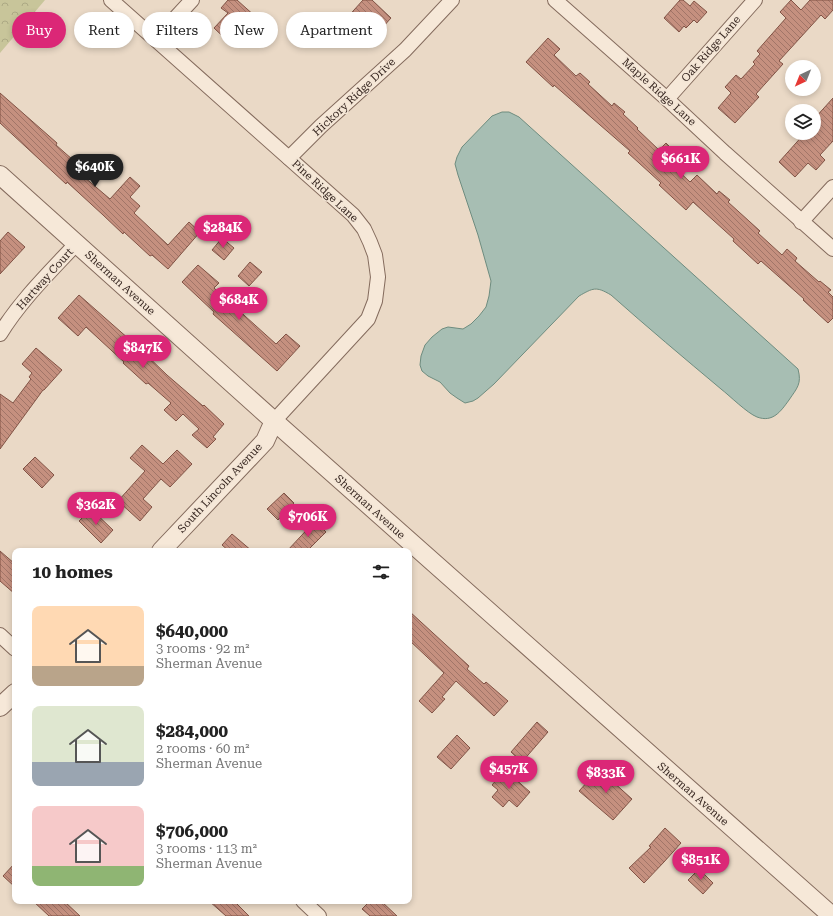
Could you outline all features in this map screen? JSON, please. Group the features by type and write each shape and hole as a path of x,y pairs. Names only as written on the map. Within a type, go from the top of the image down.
{"street":[{"name":"Pine Ridge Lane","path":"111,0 142,27"},
{"path":"181,12 192,0"},
{"name":"Hickory Ridge Drive","path":"289,158 321,126 405,50 452,0"},
{"name":"Maple Ridge Lane","path":"555,0 667,99 801,222 833,249"},
{"name":"Oak Ridge Lane","path":"667,99 755,0"},
{"name":"Pine Ridge Lane","path":"166,48 353,215 364,230 375,254 378,276 375,301 368,319 274,421"},
{"name":"Sherman Avenue","path":"0,176 832,916"},
{"path":"801,222 833,188"},
{"name":"Hartway Court","path":"0,334 10,317 76,244"},
{"name":"South Lincoln Avenue","path":"164,548 265,441 274,421"},
{"path":"0,635 12,646"},
{"path":"0,707 12,696"},
{"path":"306,904 319,916"}],"green space":[{"path":"0,0 45,0 35,12 12,12 12,39 0,53"}],"shaded area":[{"path":"502,112 509,112 519,117 798,369 798,386 780,412 772,417 763,418 757,417 748,412 611,295 598,289 588,291 579,296 494,384 473,401 465,403 450,393 440,382 422,371 420,365 421,356 425,345 432,337 442,329 448,327 463,329 471,324 486,307 491,281 455,164 462,147 492,116"}],"building":[{"path":"228,0 237,0 250,12 227,12 221,8"},
{"path":"363,0 372,0 385,12 352,12"},
{"path":"680,0 683,0 690,6 694,1 707,12 697,23 694,20 686,28 684,26 679,32 664,18"},
{"path":"791,0 801,10 810,0 833,0 833,10 825,19 821,15 779,61 783,64 756,94 759,97 735,123 718,108 731,93 725,87 736,75 741,79 755,64 753,62 760,54 757,51 786,18 780,12"},
{"path":"387,14 391,18 387,22"},
{"path":"220,22 220,34 214,28"},
{"path":"548,38 560,49 554,55 576,76 580,73 590,82 588,84 612,106 614,103 625,112 623,114 659,150 666,143 677,154 669,162 690,182 697,175 717,194 719,191 730,200 728,202 760,231 758,233 782,255 787,249 797,258 795,261 819,282 820,281 831,290 828,292 833,297 833,318 828,323 803,300 804,299 761,261 758,264 733,241 734,239 693,202 686,210 659,185 661,183 628,153 630,151 554,85 553,87 526,62"},
{"path":"0,93 57,143 56,145 81,167 77,171 110,199 130,177 140,186 130,197 140,206 134,213 168,245 189,222 200,232 168,269 152,255 150,256 124,232 123,234 0,123"},
{"path":"833,98 833,141 820,155 825,160 816,170 808,163 795,177 779,162 799,140 821,140 821,111"},
{"path":"8,232 25,247 0,274 0,241"},
{"path":"222,238 234,248 224,260 212,250"},
{"path":"250,262 262,272 249,286 238,276"},
{"path":"198,265 219,283 214,288 276,344 286,334 300,346 277,371 213,314 214,312 182,282"},
{"path":"79,295 138,347 167,375 203,406 204,405 224,424 213,437 216,439 207,448 192,435 199,429 183,414 176,421 164,410 171,403 148,383 146,384 86,327 78,336 58,318"},
{"path":"36,348 62,370 43,390 0,449 0,394 13,403 31,379 29,377 32,373 22,364"},
{"path":"142,445 163,464 177,450 192,464 170,487 161,479 143,499 152,507 140,521 118,501 145,471 130,458"},
{"path":"35,457 54,475 42,488 23,469"},
{"path":"284,493 294,503 278,520 267,509"},
{"path":"91,509 113,530 101,543 79,521"},
{"path":"315,521 326,532 310,548 290,548"},
{"path":"232,534 248,548 226,548 222,545"},
{"path":"0,551 12,561 12,591 0,581"},
{"path":"412,614 469,666 467,669 484,684 486,682 508,701 494,716 456,681 442,697 445,699 432,713 419,701 444,673 412,643"},
{"path":"537,722 548,732 522,762 511,752"},
{"path":"457,735 470,748 451,769 437,757"},
{"path":"600,768 632,799 613,820 579,791"},
{"path":"505,770 530,792 517,807 509,800 503,807 492,797 498,790 492,785"},
{"path":"665,828 681,843 644,883 629,868 651,847 649,846"},
{"path":"12,866 12,884 3,876"},
{"path":"699,869 713,883 703,894 688,880"},
{"path":"36,904 67,904 80,916 49,916"},
{"path":"212,904 237,904 249,916 226,916"},
{"path":"367,904 384,904 397,916 370,916 362,909"}]}
